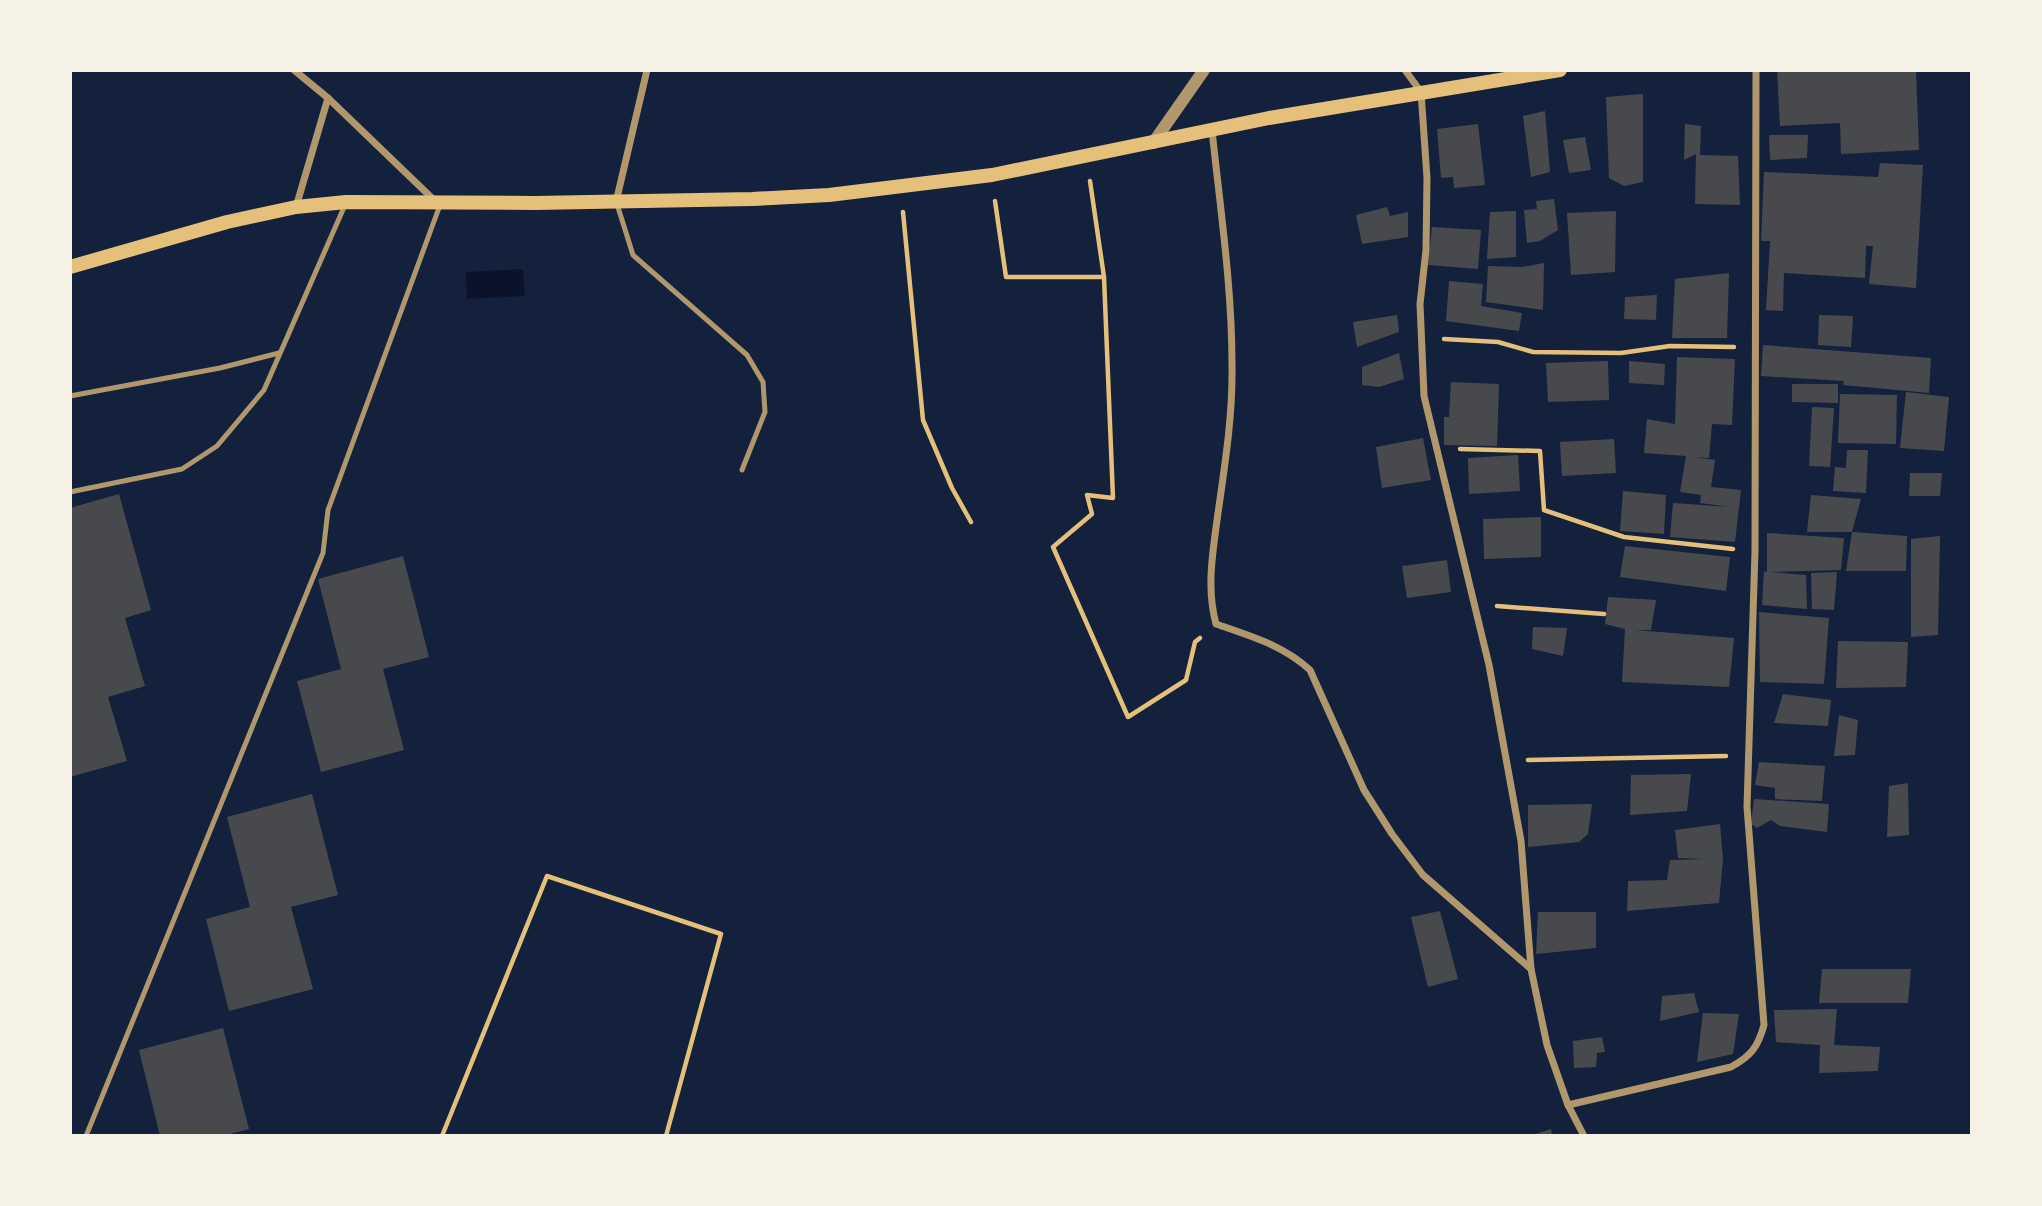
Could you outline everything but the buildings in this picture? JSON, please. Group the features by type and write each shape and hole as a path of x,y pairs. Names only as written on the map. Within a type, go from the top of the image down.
{"main road":[{"path":"70,267 221,224 296,208 346,202 752,199 901,187 992,176 1212,130 1560,70"}],"street":[{"path":"294,70 328,98 438,201"},
{"path":"616,202 648,70"},
{"path":"1153,143 1204,70"},
{"path":"1405,70 1421,92 1427,178 1420,338 1424,396 1475,604 1506,761 1521,841 1531,969 1546,1045 1568,1105 1584,1136"},
{"path":"1568,1105 1731,1068 1749,1057 1759,1045 1764,1025 1747,807 1755,551 1756,70"},
{"path":"296,208 328,98"},
{"path":"1212,130 1233,363 1230,418 1211,569 1210,600 1216,624 1276,646 1294,655 1310,670 1364,790 1392,834 1423,875 1531,969"}],"lane":[{"path":"86,1136 323,553 328,510 438,201"},
{"path":"70,492 183,469 217,446 264,390 346,202"},
{"path":"616,202 633,256 747,355 763,382 765,412 742,470"},
{"path":"70,396 220,368 279,353"}],"path":[{"path":"1086,156 1104,277 1113,498 1087,495 1092,514 1053,547 1128,717 1186,680 1195,642 1216,624"},
{"path":"992,176 1006,276 1104,277"},
{"path":"901,187 909,299 923,420 951,488 971,522"},
{"path":"1420,338 1498,342 1533,352 1621,353 1670,346 1756,347"},
{"path":"1435,448 1540,451 1544,510 1623,537 1755,551"},
{"path":"1475,604 1604,614"},
{"path":"1506,761 1748,756"},
{"path":"442,1136 547,876 721,934 666,1136"}],"water":[{"path":"523,269 525,296 467,299 466,272"}]}
